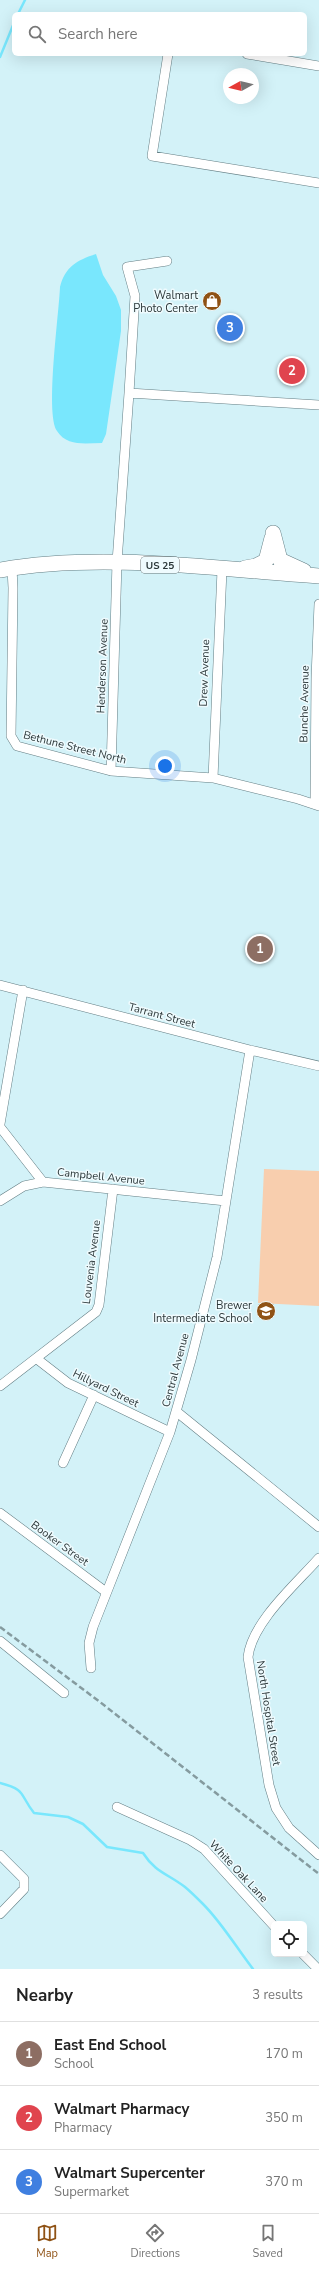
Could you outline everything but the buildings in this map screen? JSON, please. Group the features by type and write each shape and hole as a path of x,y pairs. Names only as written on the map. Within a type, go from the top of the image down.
{"highway":[{"path":"224,570 256,566 266,561 273,533 280,560 318,576"},
{"name":"US 25","path":"6,569 117,562 318,576"}],"street":[{"path":"168,56 152,156 319,184"},
{"path":"259,56 319,66"},
{"name":"Henderson Avenue","path":"111,771 117,562 135,296 126,267 167,261"},
{"path":"129,393 319,405"},
{"name":"Bethune Street North","path":"6,569 13,610 11,736 13,742 21,748 111,771 213,778 317,805"},
{"name":"Drew Avenue","path":"213,778 224,570"},
{"name":"Bunche Avenue","path":"317,805 316,678 319,604"},
{"name":"Tarrant Street","path":"0,985 250,1050 319,1066"},
{"path":"0,1125 23,990"},
{"name":"Central Avenue","path":"91,1668 89,1652 90,1637 106,1592 177,1412 217,1257 250,1050"},
{"name":"Campbell Avenue","path":"0,1125 43,1182 226,1201"},
{"path":"0,1201 20,1188 43,1182"},
{"name":"Louvenia Avenue","path":"0,1386 37,1359 96,1312 99,1305 113,1189"},
{"name":"Hillyard Street","path":"37,1359 63,1380 170,1432"},
{"path":"63,1463 94,1394"},
{"path":"177,1412 319,1527"},
{"name":"Booker Street","path":"1,1516 106,1592"},
{"name":"North Hospital Street","path":"319,1558 261,1624 250,1641 248,1657 269,1785 274,1803 285,1823 319,1854"},
{"path":"0,1641 64,1693"},
{"name":"White Oak Lane","path":"117,1807 190,1840 204,1849 271,1923"},
{"path":"0,1855 24,1879 24,1889 0,1914"},
{"path":"306,1957 318,1969"}],"shaded area":[{"path":"264,1169 319,1171 319,1306 258,1303"}],"water":[{"path":"96,254 103,275 116,296 121,310 121,331 106,434 102,443 77,443 66,440 57,431 52,405 52,385 60,287 65,274 73,265"}],"waterway":[{"path":"19,12 25,0"},
{"path":"0,57 12,28"},
{"path":"0,1783 15,1788 19,1791 34,1813 68,1817 83,1824 107,1847 143,1853 157,1869 185,1887 210,1911 253,1969"}],"railway":[{"path":"0,1627 100,1702 319,1874"}],"place":[{"name":"Walmart Photo Center","path":"212,301"},
{"name":"Walmart Supercenter","path":"230,328"},
{"name":"Walmart Pharmacy","path":"292,371"},
{"name":"East End School","path":"260,949"},
{"name":"Brewer Intermediate School","path":"266,1311"}]}
